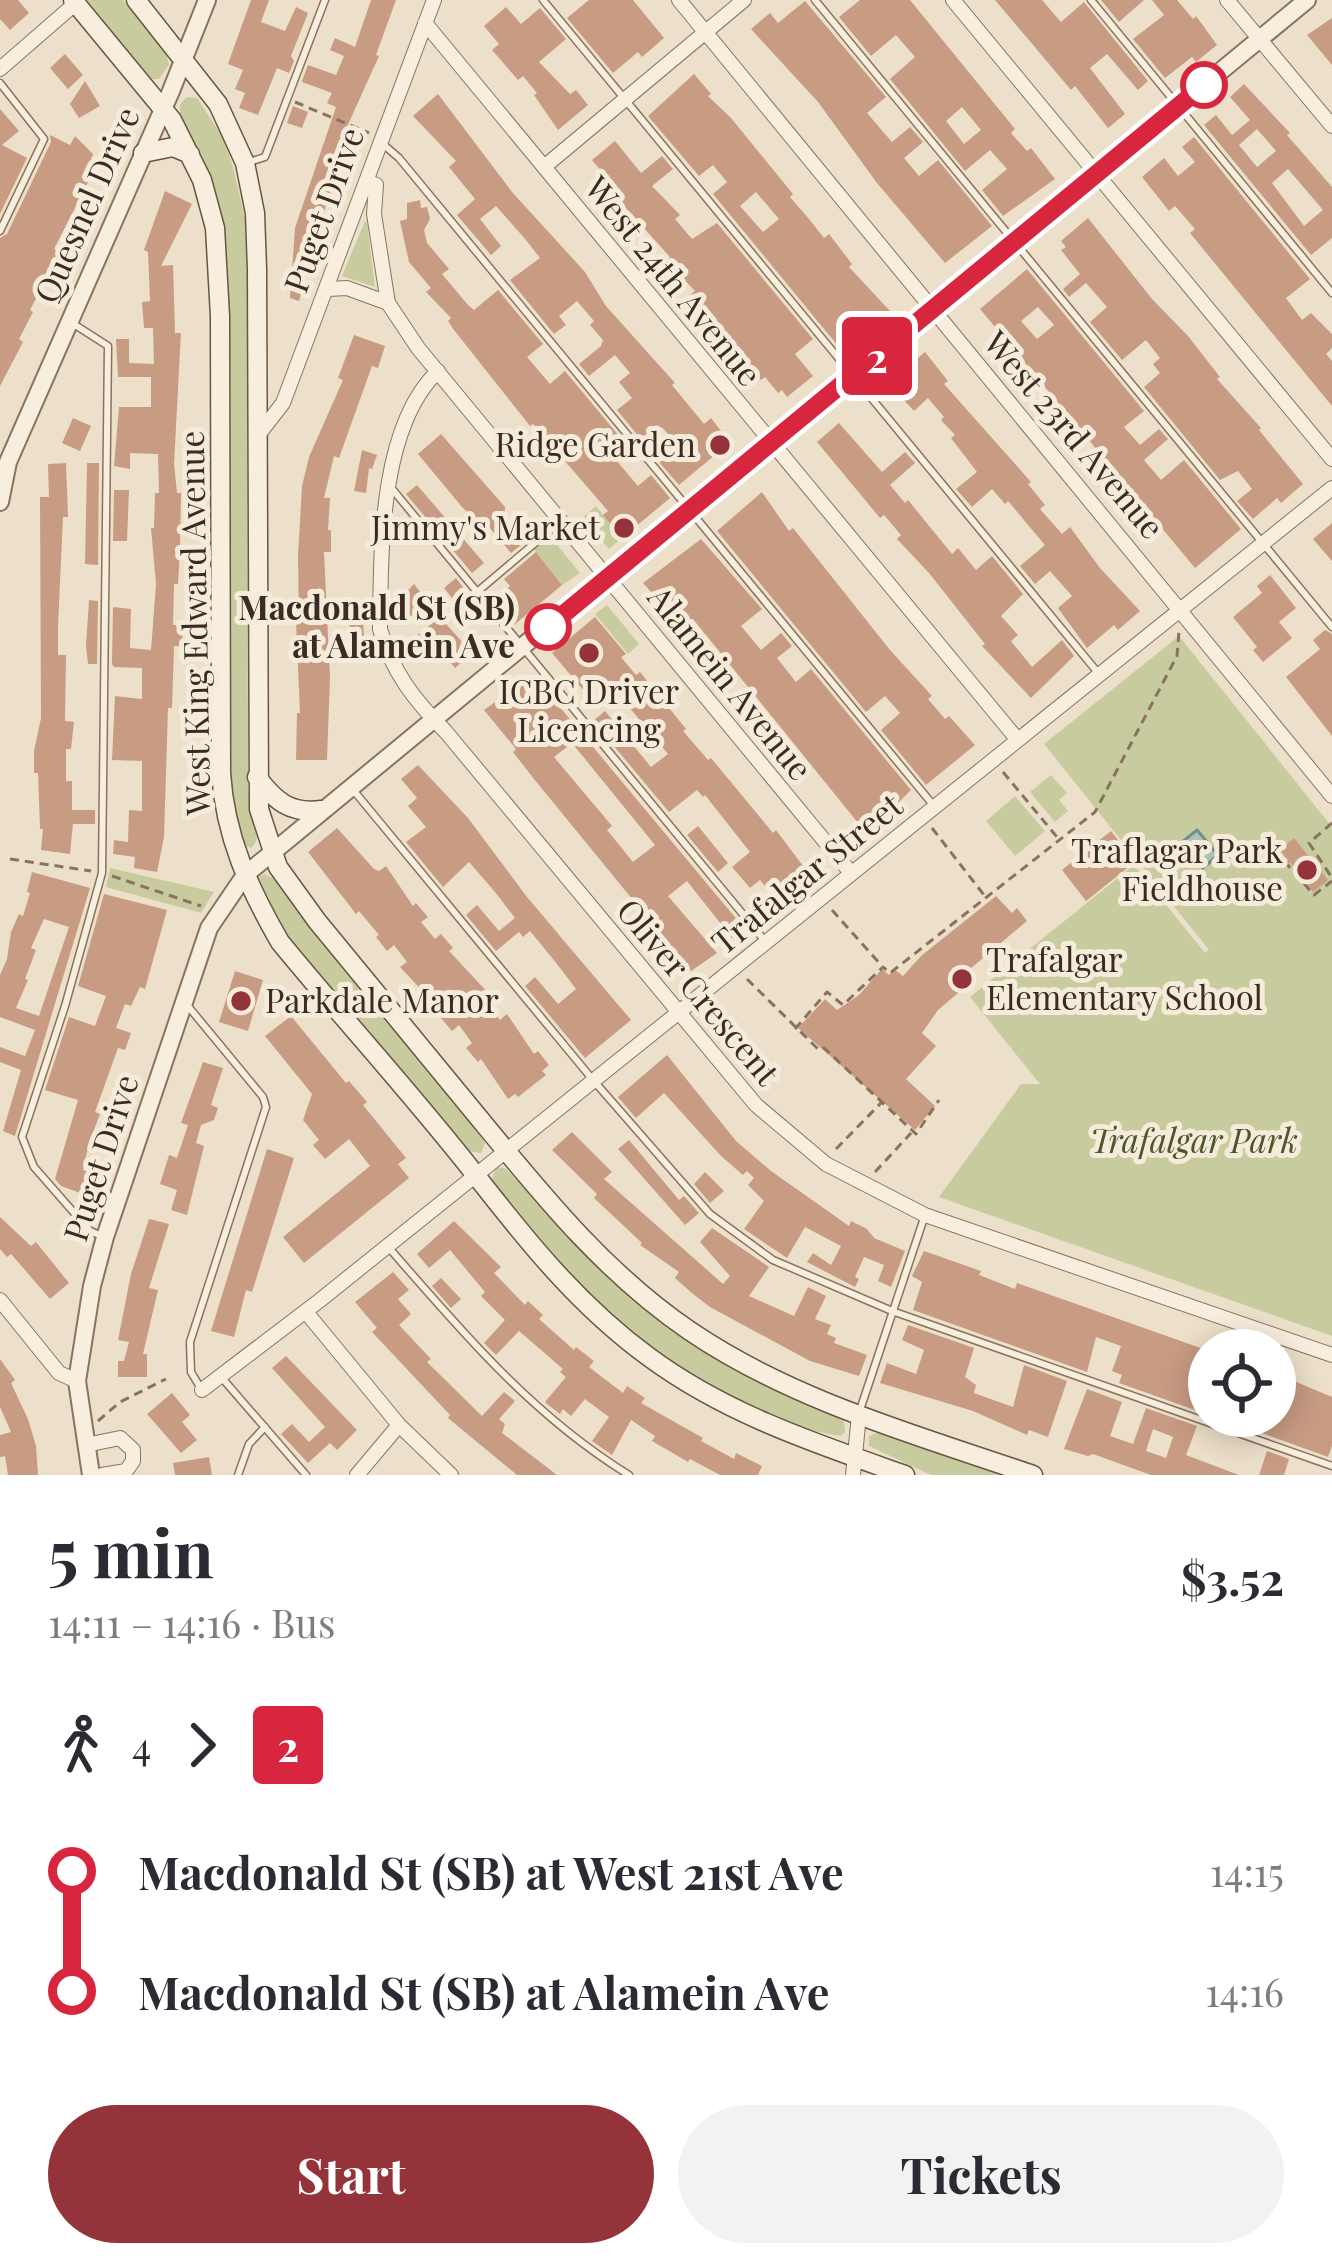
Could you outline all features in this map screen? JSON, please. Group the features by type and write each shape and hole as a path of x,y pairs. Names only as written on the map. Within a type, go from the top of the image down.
{"main road":[{"name":"West King Edward Avenue","path":"136,0 218,104 245,163 255,214 257,777 271,852 296,895 589,1246 658,1309 727,1355 859,1415 1033,1475"},
{"name":"West King Edward Avenue","path":"74,2 163,109 190,154 210,206 219,255 221,773 228,831 244,874 280,942 567,1286 651,1359 746,1414 854,1466 905,1475"},
{"path":"143,153 173,147 190,154"},
{"path":"257,777 284,806 305,812 321,810"}],"street":[{"name":"Quesnel Drive","path":"0,502 8,462 207,0"},
{"name":"Puget Drive","path":"259,434 284,403 367,181 377,138 434,0"},
{"name":"West 23rd Avenue","path":"679,0 1332,796"},
{"path":"544,166 744,0"},
{"path":"953,0 1332,459"},
{"path":"1227,0 1332,126"},
{"name":"Puget Drive","path":"92,1475 77,1381 104,1237 209,928 244,874 1307,0"},
{"path":"0,69 74,2"},
{"name":"West 24th Avenue","path":"425,23 1017,739"},
{"name":"Alamein Avenue","path":"367,181 376,185 374,214 388,302 438,371 851,872"},
{"path":"328,289 347,288 388,302"},
{"name":"Oliver Crescent","path":"438,371 420,388 386,482 380,628 395,672 755,1105 791,1137 861,1184 926,1215 1332,1355"},
{"name":"Trafalgar Street","path":"202,1390 306,1312 1332,488"},
{"path":"0,1300 59,1372 77,1381"},
{"path":"306,1312 399,1425 451,1475"},
{"path":"854,1466 859,1415"},
{"path":"357,1475 399,1425"},
{"path":"86,1445 120,1438 133,1450 126,1471 102,1475"}],"lane":[{"path":"245,163 265,158 325,0"},
{"path":"543,0 1099,674"},
{"path":"815,0 1332,627"},
{"path":"1091,0 1332,292"},
{"path":"0,83 44,139 0,230"},
{"path":"377,138 399,158 934,806"},
{"path":"69,321 108,346 102,873 22,1137 34,1167 91,1231 104,1237"},
{"path":"386,482 766,941"},
{"path":"477,592 561,520"},
{"path":"350,787 710,1214 772,1260 892,1311 1332,1466"},
{"path":"184,1002 262,1096 266,1107 190,1342 191,1372 202,1390"},
{"path":"859,1415 926,1215"},
{"path":"388,1246 518,1390 550,1420 629,1475"},
{"path":"222,1378 306,1475"},
{"path":"238,1475 249,1444 266,1426"}],"path":[{"path":"288,99 377,138"},
{"path":"831,909 890,974 1095,812 1177,656 1179,631"},
{"path":"1003,772 1058,839"},
{"path":"1288,861 1314,895 1332,879 1309,842 1332,823"},
{"path":"932,828 986,897"},
{"path":"10,859 30,862"},
{"path":"189,901 201,906"},
{"path":"794,1029 827,992 843,1005 883,967"},
{"path":"746,977 794,1029 819,1050 824,1048 883,1100 836,1149"},
{"path":"881,1103 916,1134 939,1100"},
{"path":"875,1172 913,1131"},
{"path":"97,1423 120,1402 166,1379"}],"green space":[{"path":"82,0 123,0 166,53 169,65 159,79 148,79"},
{"path":"187,97 197,98 222,136 247,227 248,788 257,839 252,848 242,845 231,808 228,750 226,238 216,196 180,113 180,104"},
{"path":"367,223 375,287 342,276"},
{"path":"596,506 622,538 609,549 583,517"},
{"path":"549,535 580,573 562,585 532,547"},
{"path":"607,605 639,644 628,654 595,614"},
{"name":"Trafalgar Park","path":"1179,636 1332,827 1332,1336 939,1197 1021,1084 1040,1084 970,997 1134,865 1205,953 1209,950 1044,744"},
{"path":"1051,775 1067,793 1059,800 1068,811 1055,822 1030,792"},
{"path":"1015,796 1045,831 1015,856 986,821"},
{"path":"110,868 214,892 201,913 106,887"},
{"path":"264,874 273,878 460,1105 485,1143 481,1153 468,1151 294,949 270,912 257,879"},
{"path":"496,1167 505,1168 638,1302 844,1421 845,1432 841,1436 793,1424 742,1404 642,1342 554,1263 492,1179"},
{"path":"880,1432 1018,1475 931,1475 869,1446 869,1436"}],"shaded area":[{"path":"1197,830 1218,855 1203,868 1182,842"}],"building":[{"path":"0,0 18,0 29,13 10,30 0,19"},
{"path":"251,0 269,0 261,22 285,31 296,7 308,13 289,73 277,68 258,115 239,108 245,93 235,89 243,70 228,64"},
{"path":"371,0 396,0 379,56 346,129 354,133 316,236 311,234 304,255 312,258 299,301 290,298 295,228 336,107 327,103 332,93 302,82 308,65 336,75 344,56 330,50 335,38 355,47"},
{"path":"589,0 633,0 664,38 613,73 567,18"},
{"path":"860,0 910,0 1015,129 1011,133 1027,151 1031,148 1055,179 1003,216 982,190 1007,169 990,150 965,171 890,79 915,57 896,35 871,56 839,17","holes":["962,107 981,130 964,144 946,121"]},
{"path":"995,0 1042,0 1061,22 1084,2 1148,81 1138,90 1107,54 1090,68 1125,114 1108,128"},
{"path":"1101,0 1144,0 1119,22"},
{"path":"1152,0 1177,0 1217,45 1165,78 1133,39 1164,15"},
{"path":"805,1 886,97 867,113 892,142 910,127 923,142 904,158 919,176 938,160 992,226 945,263 877,183 818,102 751,29 770,13 778,23"},
{"path":"506,7 521,24 540,8 566,39 539,62 570,94 576,90 588,105 558,130 523,76 518,80 492,50 499,44 484,26"},
{"path":"1332,18 1332,65 1307,35"},
{"path":"65,54 83,75 68,89 50,68"},
{"path":"694,74 793,194 790,197 824,238 829,234 852,264 849,267 891,312 843,352 713,194 727,182 713,165 699,176 648,116","holes":["756,192 779,219 763,232 740,206"]},
{"path":"85,81 100,106 79,118 70,104"},
{"path":"1244,84 1332,187 1332,238 1311,255 1204,125 1216,115 1232,135 1250,120 1230,97","holes":["1257,129 1276,151 1257,167 1239,145","1288,169 1323,210 1304,226 1272,183"]},
{"path":"438,94 512,192 585,272 606,306 675,383 672,385 704,424 711,418 728,440 679,485 659,462 678,446 662,427 644,443 617,410 632,398 619,382 630,373 615,355 589,376 579,364 601,346 603,340 590,325 594,321 577,301 559,316 566,325 554,334 510,280 540,258 526,240 496,206 480,219 501,246 491,255 457,215 475,199 449,167 456,161 413,116"},
{"path":"293,106 308,112 302,128 287,123"},
{"path":"0,109 19,131 2,145 27,158 0,214"},
{"path":"50,135 70,145 75,136 98,163 54,249 60,252 30,310 19,339 23,342 0,386 0,238 7,234 51,142"},
{"path":"1194,137 1310,279 1286,298 1302,320 1311,313 1332,334 1332,348 1326,354 1332,361 1332,406 1190,233 1195,229 1175,206 1169,211 1142,177 1164,158 1178,176 1195,162 1182,147"},
{"path":"615,141 641,173 662,156 673,169 652,186 680,215 675,219 692,239 717,223 813,339 795,354 813,376 787,397 765,377 761,380 691,294 695,291 666,261 670,257 615,196 619,192 592,160"},
{"path":"165,191 192,204 161,266 173,265 175,333 181,333 174,464 177,493 181,493 180,550 173,625 183,625 182,646 174,646 164,837 157,872 134,868 135,857 113,854 114,840 128,842 129,810 142,811 142,761 112,760 115,696 142,699 142,668 112,664 113,607 131,609 130,648 151,650 156,584 151,528 155,493 159,493 158,454 130,453 130,469 114,466 119,407 151,407 151,377 118,377 116,339 129,339 129,363 154,364 153,328 144,328 142,302 150,301 148,252 144,250"},
{"path":"420,200 430,219 424,230 427,243 449,269 442,274 468,305 474,310 498,290 543,344 527,357 550,384 565,371 629,448 616,460 638,486 651,475 670,498 622,538 603,515 608,511 530,426 454,330 448,321 451,318 426,292 431,288 409,262 400,221 407,219 407,203"},
{"path":"1088,218 1303,484 1281,503 1277,498 1253,519 1237,501 1252,489 1238,471 1220,480 1144,387 1160,373 1153,364 1160,358 1146,340 1122,360 1090,322 1107,307 1086,283 1069,297 1063,289 1080,274 1061,250 1066,247 1061,241"},
{"path":"1027,269 1144,411 1124,427 1140,445 1159,429 1168,439 1144,460 1161,480 1184,460 1241,529 1195,568 980,309","holes":["1038,307 1054,325 1037,339 1021,321"]},
{"path":"354,335 385,346 378,368 372,366 339,458 334,456 324,498 330,498 331,530 331,552 324,552 330,678 327,760 296,760 302,486 309,457 343,380 338,378"},
{"path":"925,352 948,381 944,384 1031,482 1028,484 1045,505 1040,509 1062,534 1070,527 1140,611 1118,630 1114,625 1087,648 1058,608 1072,596 1050,571 1035,584 1020,566 1045,545 992,489 972,507 956,489 977,472 951,438 955,435 928,398 914,411 901,397 918,382 906,368"},
{"path":"73,418 91,426 80,451 62,443"},
{"path":"839,423 882,472 905,452 915,463 890,485 952,554 958,548 976,570 992,556 1023,594 1001,616 1018,635 1011,641 1032,667 1062,640 1074,656 1031,698 982,646 985,644 929,573 897,539 901,535 884,515 880,518 817,442"},
{"path":"441,434 505,507 505,515 526,541 511,553 490,528 486,531 462,507 418,454"},
{"path":"362,450 377,455 369,468 366,493 354,491"},
{"path":"66,463 68,517 63,517 58,655 66,655 65,721 74,722 71,749 66,749 66,781 72,781 72,810 95,810 95,824 73,824 70,854 41,850 38,773 34,773 41,718 40,497 49,497 48,464"},
{"path":"87,463 99,463 98,565 85,564"},
{"path":"417,485 484,563 472,573 406,494"},
{"path":"114,490 129,490 127,541 113,541"},
{"path":"762,492 789,531 793,528 932,696 928,699 975,745 926,785 881,730 900,713 885,696 866,712 717,531"},
{"path":"1332,523 1332,561 1313,539"},
{"path":"701,539 762,609 741,626 761,650 781,633 792,646 777,658 796,682 811,669 911,790 867,834 693,619 686,619 668,597 661,603 643,583"},
{"path":"536,552 562,585 514,625 493,600 510,586 504,579"},
{"path":"1270,575 1296,608 1279,622 1292,638 1263,662 1233,617 1262,593 1257,586"},
{"path":"456,578 482,612 470,621 444,588"},
{"path":"414,584 428,602 427,615 408,616 407,591"},
{"path":"89,600 98,601 97,664 88,664"},
{"path":"349,617 363,617 364,638 350,638"},
{"path":"440,617 472,653 455,668 440,650 430,658 414,638"},
{"path":"595,617 626,654 621,657 636,675 640,672 686,729 683,731 773,833 776,830 809,874 776,900 760,880 750,888 732,867 750,852 705,795 697,790 669,812 593,721 605,711 651,767 668,754 605,678 583,690 552,653"},
{"path":"1325,630 1332,634 1332,736 1286,677 1320,649 1313,640"},
{"path":"533,675 744,928 732,938 687,881 668,896 717,953 691,971 534,779 484,710","holes":["572,743 655,845 633,862 607,830 612,826 554,757"]},
{"path":"418,765 468,818 527,897 631,1020 585,1058 525,986 535,977 558,1004 576,989 530,931 523,937 519,932 496,951 466,915 477,905 499,931 515,918 495,892 469,862 443,887 406,842 426,827 408,806 417,798 401,779"},
{"path":"698,826 728,863 718,872 687,835"},
{"path":"337,828 374,869 386,866 413,906 416,903 428,917 421,922 435,939 441,934 453,948 449,951 492,997 486,1002 500,1020 507,1014 534,1054 538,1051 549,1065 542,1071 546,1075 518,1097 508,1099 481,1059 478,1062 466,1048 472,1043 459,1025 452,1031 440,1017 444,1014 400,967 407,962 394,945 387,951 379,935 359,911 356,914 308,852"},
{"path":"1111,831 1135,862 1086,901 1062,870"},
{"name":"Traflagar Park Fieldhouse","path":"1294,838 1328,880 1313,892 1280,850"},
{"path":"32,872 90,888 15,1136 3,1131 21,1070 0,1062 0,1047 25,1056 35,1030 0,1017 0,975 11,932 19,914 23,916","holes":["44,919 69,927 39,1016 16,1008 36,950 31,948"]},
{"path":"104,894 167,910 145,989 140,987 131,1006 125,1004 116,1028 131,1033 125,1050 118,1048 95,1112 100,1114 80,1193 55,1179 78,1100 45,1090 69,1017 95,1026 106,996 78,986"},
{"path":"996,896 1012,913 1017,908 1027,921 970,969 976,978 938,1010 922,1033 936,1046 906,1079 935,1106 915,1130 798,1028 825,999 837,1010 859,995 882,969 889,975 894,969 903,976"},
{"name":"Parkdale Manor","path":"235,971 263,980 248,1031 219,1022"},
{"path":"291,1016 367,1102 363,1105 406,1158 398,1164 409,1178 304,1263 283,1237 370,1166 349,1139 325,1159 313,1145 319,1140 303,1120 312,1094 265,1036"},
{"path":"667,1055 736,1141 771,1171 849,1226 851,1221 874,1238 905,1251 891,1287 878,1281 884,1265 864,1257 855,1287 807,1262 813,1253 831,1265 841,1246 805,1227 787,1258 744,1229 764,1201 748,1185 754,1178 747,1171 743,1175 721,1156 664,1093 636,1118 618,1097"},
{"path":"203,1062 223,1068 211,1105 218,1108 214,1120 201,1125 196,1143 204,1146 187,1215 171,1210 177,1190 160,1184 169,1155 177,1158 188,1125 181,1123"},
{"path":"572,1132 612,1172 604,1179 723,1284 730,1276 700,1242 712,1228 769,1267 749,1296 794,1316 808,1287 826,1296 815,1319 831,1325 827,1334 836,1338 834,1343 867,1355 859,1376 810,1361 693,1294 675,1278 679,1272 640,1245 552,1150"},
{"path":"629,1140 679,1200 684,1196 699,1213 685,1225 618,1149"},
{"path":"267,1149 294,1158 234,1337 211,1331"},
{"path":"705,1172 724,1191 710,1203 694,1184"},
{"path":"0,1217 31,1246 36,1242 69,1283 50,1299 11,1254 7,1257 0,1249"},
{"path":"149,1219 169,1224 149,1288 158,1290 143,1354 147,1354 147,1377 118,1377 118,1361 124,1361 129,1342 118,1340 131,1274"},
{"path":"454,1221 501,1267 494,1273 525,1305 528,1301 543,1315 539,1319 594,1361 589,1367 623,1393 627,1386 645,1398 641,1403 703,1438 701,1441 734,1459 736,1453 762,1466 758,1475 720,1475 688,1462 652,1441 655,1436 631,1420 612,1455 592,1441 609,1417 585,1399 571,1416 547,1404 566,1377 560,1372 563,1369 519,1331 496,1355 484,1343 505,1320 481,1296 485,1292 450,1250 429,1268 417,1254"},
{"path":"924,1251 1015,1289 1017,1283 1188,1344 1188,1408 1119,1383 1122,1375 1112,1371 1121,1346 1096,1337 1087,1372 913,1310 922,1282 912,1276"},
{"path":"393,1272 409,1290 398,1299 411,1314 399,1325 431,1359 427,1362 482,1416 504,1392 515,1401 499,1419 505,1424 502,1433 557,1475 517,1475 448,1418 372,1332 377,1328 355,1302"},
{"path":"441,1278 461,1299 451,1308 432,1286"},
{"path":"908,1325 974,1348 965,1377 976,1385 974,1393 1013,1407 1024,1365 1067,1381 1048,1437 1029,1430 1027,1435 973,1411 880,1383 887,1363 916,1374 924,1350 902,1340"},
{"path":"286,1356 357,1430 337,1450 330,1443 308,1463 281,1434 292,1424 309,1442 325,1427 272,1368"},
{"path":"0,1359 15,1380 11,1383 28,1419 38,1475 8,1475 5,1456 0,1457 0,1435 11,1432 0,1407"},
{"path":"1296,1382 1332,1397 1328,1457 1272,1437 1296,1437"},
{"path":"1087,1389 1122,1402 1110,1436 1133,1444 1146,1408 1188,1423 1188,1437 1193,1437 1186,1455 1239,1475 1151,1475 1064,1449","holes":["1153,1429 1173,1437 1166,1458 1146,1451"]},
{"path":"172,1393 190,1415 182,1422 197,1440 181,1453 147,1414"},
{"path":"1267,1451 1289,1459 1284,1475 1259,1475"},
{"path":"209,1457 212,1475 175,1475 173,1463"}],"bus line":[{"name":"2","path":"548,627 1204,85"}],"place":[{"name":"Ridge Garden","path":"720,445"},
{"name":"Jimmy's Market","path":"624,528"},
{"name":"Macdonald St (SB) at Alamein Ave","path":"548,627"},
{"name":"ICBC Driver Licencing","path":"589,653"},
{"name":"Traflagar Park Fieldhouse","path":"1307,870"},
{"name":"Trafalgar Elementary School","path":"962,979"},
{"name":"Parkdale Manor","path":"241,1001"}]}
